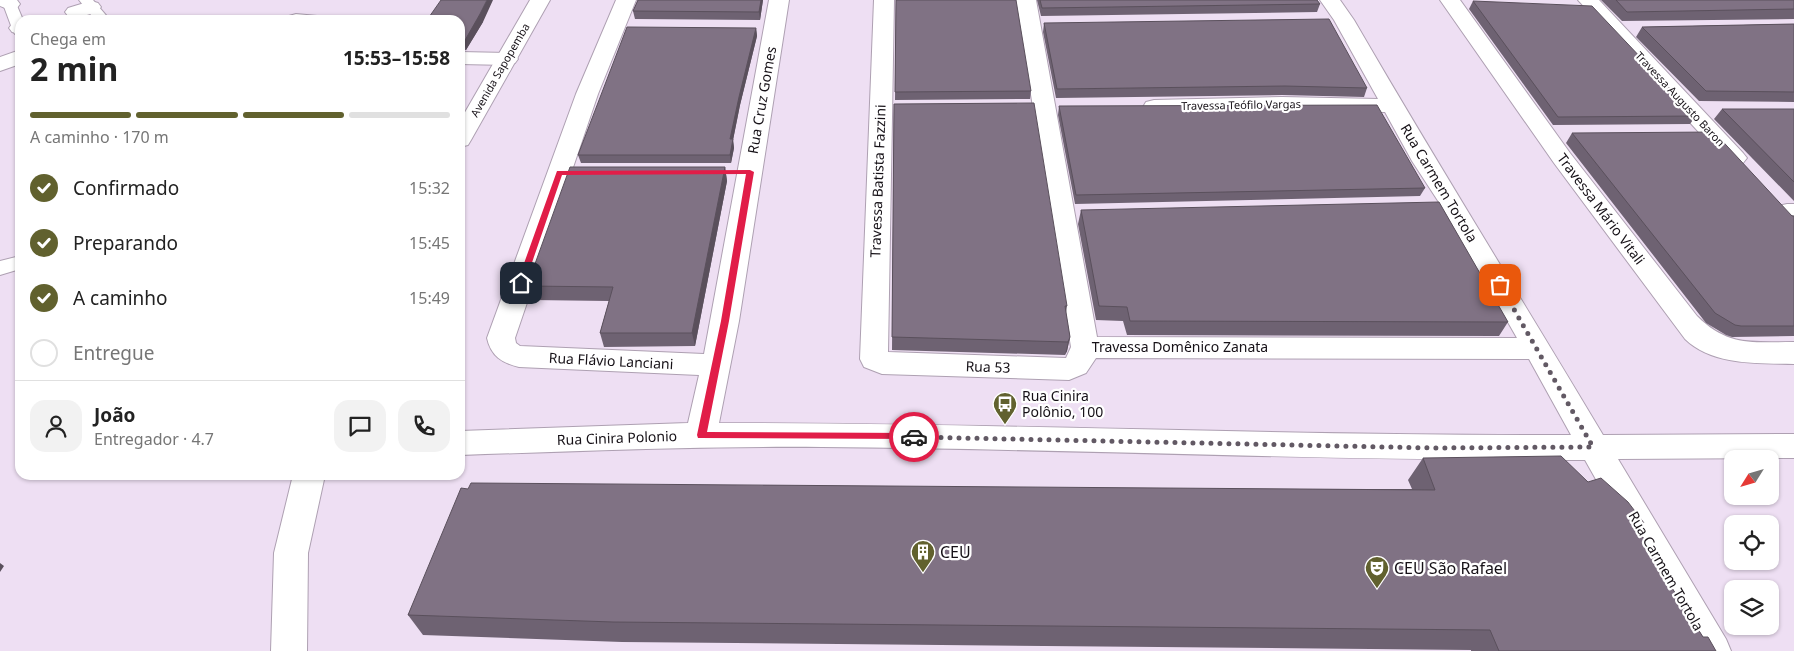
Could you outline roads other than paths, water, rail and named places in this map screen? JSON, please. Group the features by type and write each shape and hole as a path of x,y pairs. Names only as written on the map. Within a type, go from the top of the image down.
{"street":[{"name":"Avenida Sapopemba","path":"466,119 508,59 540,0"},
{"name":"Rua Flávio Lanciani","path":"626,0 624,27 587,94 569,172 501,338 502,347 515,356 524,357 716,365"},
{"name":"Rua Cruz Gomes","path":"701,435 725,321 741,172 765,28 779,0"},
{"name":"Travessa Batista Fazzini","path":"876,362 874,356 890,109 884,0"},
{"name":"Travessa Domênico Zanata","path":"1026,0 1039,24 1044,108 1072,214 1085,347 1538,349"},
{"name":"Travessa Mário Vitali","path":"1457,1 1545,134 1681,315 1702,338 1714,345 1732,351 1794,353"},
{"name":"Travessa Augusto Baron","path":"1586,4 1615,29 1746,169"},
{"name":"Rua Carmem Tortola","path":"1333,14 1393,106 1424,161 1454,206 1713,651"},
{"path":"1615,29 1644,28"},
{"path":"0,65 15,58"},
{"path":"465,58 508,59"},
{"name":"Travessa Teófilo Vargas","path":"1133,107 1282,104 1393,106"},
{"path":"1692,110 1720,110"},
{"path":"1682,133 1711,133"},
{"path":"1545,134 1574,134"},
{"path":"1424,207 1454,206"},
{"name":"Rua 53","path":"876,362 1069,369 1076,367 1082,361 1085,347"},
{"name":"Rua Cinira Polonio","path":"465,443 701,435 833,435 1424,447 1794,446"},
{"path":"289,651 291,553 308,480"}],"lane":[{"path":"7,2 15,19"},
{"path":"0,268 15,264"}],"place":[{"name":"Rua Cinira Polônio, 100","path":"1005,425"},
{"name":"CEU","path":"923,573"},
{"name":"CEU São Rafael","path":"1377,589"}]}
